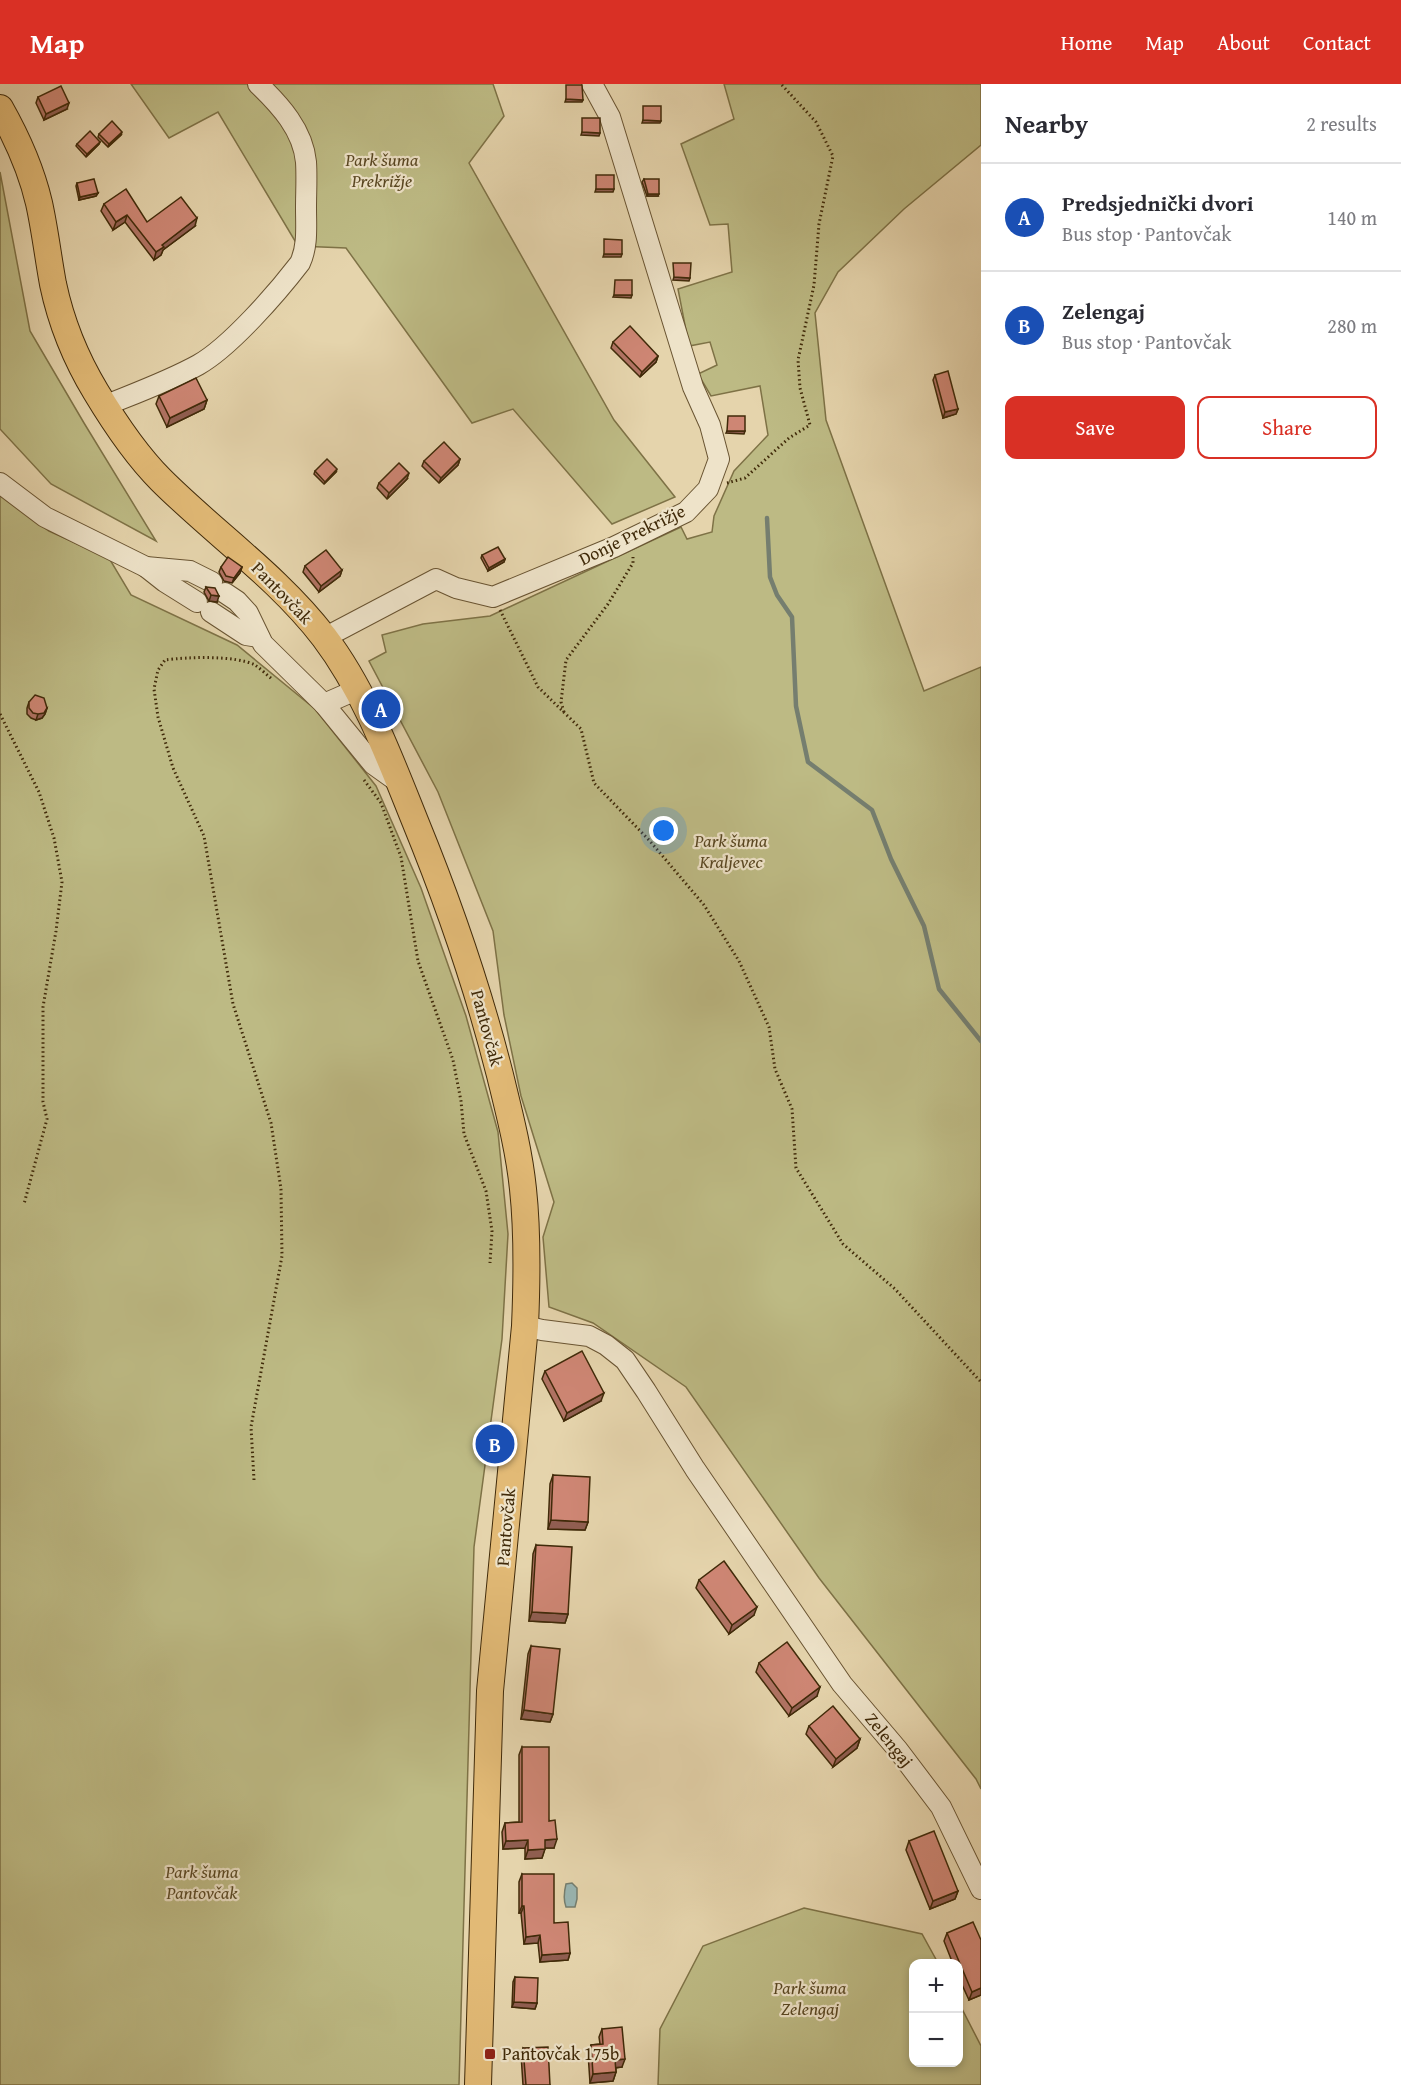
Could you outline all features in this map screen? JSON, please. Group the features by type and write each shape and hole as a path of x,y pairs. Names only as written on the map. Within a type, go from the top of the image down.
{"main road":[{"name":"Pantovčak","path":"0,108 27,164 39,202 53,284 64,324 79,361 104,406 158,477 263,572 300,609 324,638 356,690 401,784 467,958 510,1114 521,1178 526,1230 527,1278 525,1326 490,1691 478,2085"}],"street":[{"path":"104,406 200,364 219,350 254,316 300,263 305,253 306,161 302,144 292,123 276,101 258,84"},
{"name":"Donje Prekrižje","path":"493,597 634,537 686,512 708,489 719,459 710,426 693,387 610,117 592,84"},
{"path":"0,483 45,517 146,567 165,582 246,634 258,637"},
{"path":"146,567 190,571 237,601 248,613 258,637 273,655 324,704 373,764 401,784"},
{"path":"324,638 436,579 456,588 493,597"},
{"path":"324,704 356,690"},
{"name":"Zelengaj","path":"525,1326 589,1336 606,1345 625,1360 694,1469 842,1684 898,1750 941,1807 981,1889"}],"path":[{"path":"708,489 745,478 789,438 810,425 800,388 798,360 814,285 819,224 833,156 816,122 781,84"},
{"path":"565,714 561,702 566,660 609,604 633,563 634,537"},
{"path":"493,597 538,687 581,729 594,783 649,840 704,905 738,961 769,1027 775,1069 792,1109 796,1168 843,1244 895,1289 981,1382"},
{"path":"254,1480 251,1427 282,1256 281,1189 271,1123 233,1004 204,837 173,768 158,717 154,689 158,670 165,660 184,657 226,659 254,665 276,683"},
{"path":"0,714 39,792 54,838 62,882 43,1007 43,1102 46,1119 24,1204"},
{"path":"361,776 381,803 401,857 417,961 453,1060 461,1101 464,1134 486,1191 492,1231 490,1263"}],"green space":[{"name":"Park šuma Prekrižje","path":"131,84 493,84 504,116 469,163 614,420 675,497 612,524 513,409 472,423 346,248 298,246 218,112 169,138"},
{"name":"Park šuma Kraljevec","path":"724,84 981,84 981,145 904,209 838,272 815,313 826,420 924,691 981,667 981,1789 976,1779 819,1578 686,1387 593,1323 549,1307 543,1237 554,1202 521,1096 504,1015 493,931 438,792 369,661 386,652 382,635 423,624 490,616 681,527 687,539 712,532 714,516 734,471 768,435 760,386 711,396 698,374 717,365 710,342 689,346 678,289 732,272 728,224 710,225 681,144 734,119"},
{"path":"0,172 30,331 156,541 51,484 0,429"},
{"name":"Park šuma Pantovčak","path":"0,495 49,531 109,558 131,595 237,645 315,709 376,786 421,888 466,1016 498,1132 508,1234 502,1339 474,1547 459,2085 0,2085"},
{"name":"Park šuma Zelengaj","path":"804,1908 922,1934 936,1959 909,1959 909,2067 963,2067 963,2011 981,2046 981,2085 658,2085 660,2029 703,1946"}],"water":[{"path":"572,1883 577,1888 575,1907 566,1907 564,1895 566,1884"}],"building":[{"path":"566,85 582,85 583,100 566,99"},
{"path":"61,86 69,103 46,114 38,97"},
{"path":"643,106 661,106 661,121 643,120"},
{"path":"582,118 600,118 600,133 582,132"},
{"path":"112,121 122,132 109,144 99,134"},
{"path":"90,131 100,142 87,154 77,144"},
{"path":"596,175 614,175 614,189 596,189"},
{"path":"94,179 98,193 80,197 77,183"},
{"path":"644,179 659,179 659,194 648,194"},
{"path":"126,189 147,222 181,197 197,218 156,252 127,215 116,222 104,204"},
{"path":"604,239 622,240 622,254 604,254"},
{"path":"673,263 691,263 690,278 674,277"},
{"path":"615,280 632,280 632,295 614,295"},
{"path":"630,326 658,356 642,372 613,342"},
{"path":"948,371 958,409 945,412 935,375"},
{"path":"196,378 207,400 170,418 159,396"},
{"path":"728,416 745,416 745,431 727,431"},
{"path":"444,442 460,459 441,478 424,461"},
{"path":"327,459 337,469 325,482 315,471"},
{"path":"399,463 409,473 389,493 379,483"},
{"path":"498,547 505,559 489,568 482,555"},
{"path":"326,550 342,570 321,586 305,566"},
{"path":"228,557 242,567 234,578 226,576 221,567"},
{"path":"206,587 215,588 219,596 211,595"},
{"path":"35,695 44,698 47,708 44,713 33,713 29,708 29,702"},
{"path":"582,1351 604,1393 567,1413 545,1371"},
{"path":"553,1475 590,1477 588,1522 551,1520"},
{"path":"536,1545 572,1547 568,1614 532,1612"},
{"path":"724,1561 757,1607 732,1625 699,1580"},
{"path":"787,1642 820,1687 792,1708 759,1663"},
{"path":"531,1646 560,1649 553,1714 524,1710"},
{"path":"833,1706 860,1739 836,1759 809,1726"},
{"path":"522,1747 549,1747 549,1821 555,1820 557,1839 545,1840 545,1849 528,1850 528,1840 506,1841 505,1823 522,1822"},
{"path":"934,1831 958,1891 933,1901 909,1841"},
{"path":"522,1874 554,1874 554,1923 568,1922 570,1953 542,1955 540,1935 526,1937 524,1906 522,1906"},
{"path":"973,1922 981,1940 981,1988 972,1992 963,1971 963,1959 958,1959 947,1933"},
{"path":"515,1977 538,1978 537,2003 514,2002"},
{"path":"622,2027 625,2059 615,2060 616,2072 593,2074 591,2045 603,2044 602,2029"},
{"path":"548,2047 550,2085 526,2085 523,2048"}],"waterway":[{"path":"767,518 770,577 777,595 792,617 796,706 808,762 872,810 891,859 924,926 939,989 981,1041"}],"place":[{"name":"Predsjednički dvori","path":"381,709"},
{"name":"Zelengaj","path":"495,1444"},
{"name":"Pantovčak 175b","path":"490,2054"}]}
